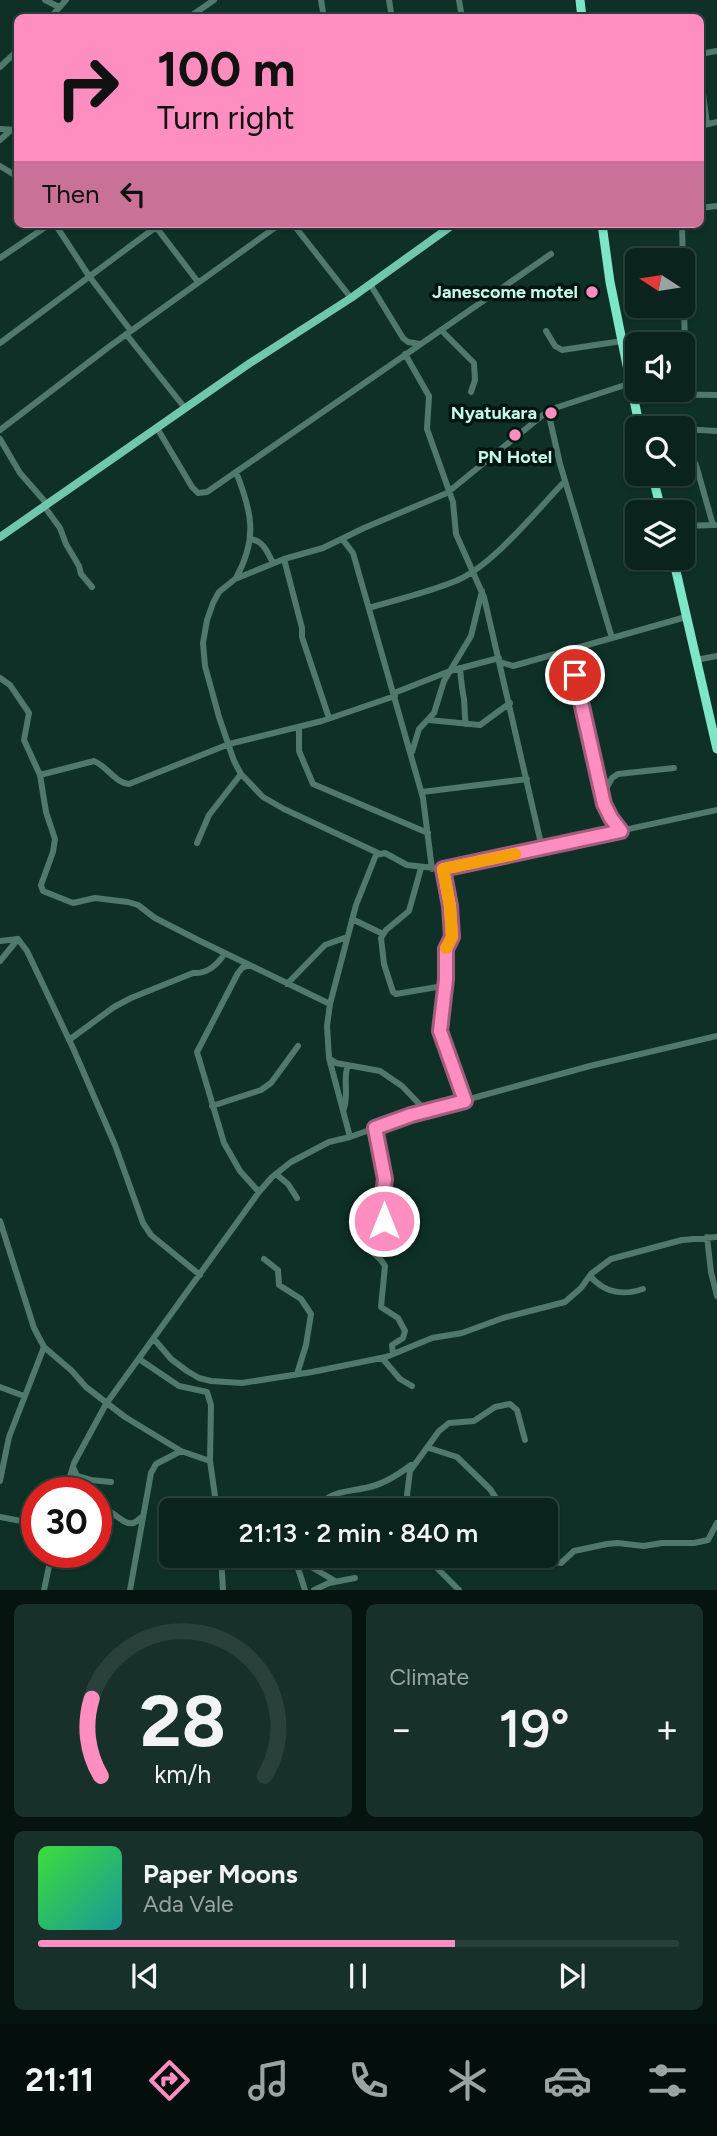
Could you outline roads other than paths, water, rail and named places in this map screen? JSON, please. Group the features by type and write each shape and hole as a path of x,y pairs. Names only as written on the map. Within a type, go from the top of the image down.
{"highway":[{"path":"603,228 625,355"},
{"path":"676,570 717,748"}],"main road":[{"path":"0,537 185,408 351,298 448,228"}],"street":[{"path":"45,0 59,7"},
{"path":"53,14 65,0"},
{"path":"194,14 214,0"},
{"path":"0,67 14,54"},
{"path":"704,125 717,122"},
{"path":"0,128 14,130"},
{"path":"0,140 14,130"},
{"path":"0,258 46,228"},
{"path":"55,228 185,408"},
{"path":"0,343 155,228"},
{"path":"159,228 198,282"},
{"path":"0,430 129,332 274,228"},
{"path":"296,228 351,298"},
{"path":"682,228 685,332"},
{"path":"157,428 192,487 198,493 207,492 551,254"},
{"path":"370,284 406,341 407,353 429,396 426,428 453,502 456,534 482,591 542,848"},
{"path":"442,331 474,363 475,380 471,392"},
{"path":"547,331 555,346 562,351 622,341"},
{"path":"406,341 421,344"},
{"path":"234,579 284,559 319,550 449,492 548,411 625,385"},
{"path":"695,395 717,395"},
{"path":"548,411 565,481 612,638"},
{"path":"695,430 717,431"},
{"path":"0,439 20,473 46,505 81,574 92,587"},
{"path":"695,463 715,525 695,526"},
{"path":"236,472 250,512 250,540 243,565 234,579 219,592 213,603 206,620 203,643 205,666 229,744 241,774 263,797 378,853 388,854 407,866 432,869 443,869 717,810"},
{"path":"369,608 457,580 474,571 498,551 565,481"},
{"path":"250,540 262,544 273,563"},
{"path":"343,540 353,553 422,792 432,869"},
{"path":"284,559 302,637 329,718"},
{"path":"411,754 419,729 434,713 443,683 471,636 482,591"},
{"path":"40,775 94,761 99,762 121,782 129,784 229,744 329,718 460,668 500,660 513,666 686,617"},
{"path":"570,650 602,796 607,810 621,831"},
{"path":"696,660 717,656"},
{"path":"460,668 466,724"},
{"path":"0,678 10,685 29,713 24,740 40,775 46,812 55,839 41,885 43,891 73,903 95,898 134,903 155,918 330,1004"},
{"path":"429,720 482,724 510,703"},
{"path":"299,727 299,751 313,784 428,833"},
{"path":"602,796 612,778 618,774 674,768"},
{"path":"198,843 209,816 241,774"},
{"path":"422,792 527,779"},
{"path":"350,1137 329,1058 327,1044 330,1004 352,919 373,859 378,853"},
{"path":"421,868 409,911 383,934 381,941 384,964 395,993 437,988 443,988 444,991"},
{"path":"443,869 452,937 446,949 440,1031 465,1101"},
{"path":"352,919 383,934"},
{"path":"287,984 325,945 347,937"},
{"path":"0,941 18,939"},
{"path":"0,961 18,939"},
{"path":"18,939 27,951 69,1040 115,1146 143,1223 151,1235 200,1275"},
{"path":"69,1040 114,1007 193,973 201,974 216,964 225,953"},
{"path":"249,965 238,973 198,1050 198,1055 224,1143 240,1171 259,1192"},
{"path":"69,1477 106,1404 259,1192 291,1162 329,1142 426,1111 590,1066 717,1036"},
{"path":"212,1106 261,1090 271,1083 298,1046"},
{"path":"329,1058 336,1063 380,1071 402,1086 426,1111"},
{"path":"343,1111 347,1099 345,1074 348,1065"},
{"path":"375,1128 385,1179 382,1201 386,1217 363,1243 385,1266 381,1307 398,1318 405,1331 403,1338 392,1345 393,1354"},
{"path":"276,1174 288,1184 297,1198"},
{"path":"0,1221 34,1328 44,1347 106,1404 181,1451 210,1461"},
{"path":"707,1237 710,1272 717,1296"},
{"path":"154,1339 171,1359 187,1371 211,1381 242,1383 297,1374 382,1358 432,1338 462,1333 503,1318 565,1302 603,1264 618,1256 682,1240 717,1237"},
{"path":"264,1259 278,1270 279,1285 301,1299 311,1314 306,1345 297,1374"},
{"path":"590,1276 611,1291 626,1293 643,1289"},
{"path":"0,1480 3,1450 44,1347"},
{"path":"382,1358 397,1376 412,1386"},
{"path":"139,1359 179,1385 207,1392 211,1405 210,1461 215,1498"},
{"path":"0,1387 24,1396"},
{"path":"328,1498 333,1494 368,1488 398,1475 429,1448 439,1431 449,1423 474,1421 495,1407 506,1404 517,1410 525,1440"},
{"path":"429,1448 457,1457 496,1498"},
{"path":"130,1590 151,1472 156,1464 181,1451"},
{"path":"408,1498 408,1480 414,1463"},
{"path":"72,1467 81,1477"},
{"path":"112,1512 120,1520 129,1523 143,1516"},
{"path":"0,1517 21,1521"},
{"path":"558,1563 575,1551 607,1544 694,1544 708,1540 717,1523"},
{"path":"44,1590 49,1568"},
{"path":"222,1568 223,1590"},
{"path":"299,1568 305,1590"},
{"path":"317,1568 335,1581"},
{"path":"437,1568 458,1590"},
{"path":"314,1590 335,1581 355,1578"}],"place":[{"name":"Janescome motel","path":"592,292"},
{"name":"Nyatukara","path":"551,413"},
{"name":"PN Hotel","path":"515,435"}]}
